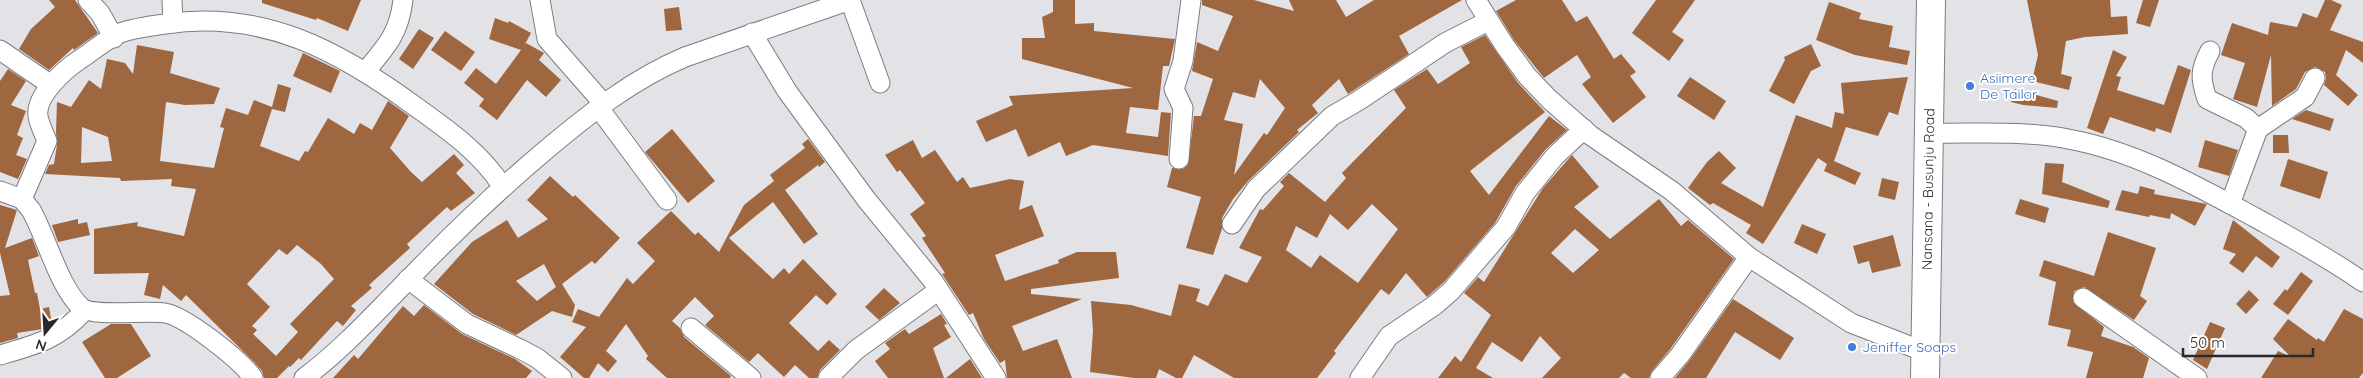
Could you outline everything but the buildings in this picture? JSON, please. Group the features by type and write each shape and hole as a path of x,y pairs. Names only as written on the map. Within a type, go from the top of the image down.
{"main road":[{"name":"Nansana - Busunju Road","path":"1925,365 1931,0"}],"street":[{"path":"88,0 100,13 114,38"},
{"path":"172,0 173,23"},
{"path":"365,72 390,43 396,32 403,0"},
{"path":"540,0 547,39 601,105 667,200"},
{"path":"315,375 471,215 502,186 601,105 662,66 850,0 880,83"},
{"path":"1179,159 1183,108 1174,89 1183,61 1191,0"},
{"path":"1476,0 1488,21 1527,76 1549,99 1584,129 1672,191 1749,257 1851,322 1925,365"},
{"path":"22,199 47,141 37,114 43,98 51,85 65,70 118,34 140,28 203,20 259,25 294,36 333,53 365,72 456,137 483,161 502,186"},
{"path":"1232,224 1256,189 1332,116 1358,101 1445,43 1488,21"},
{"path":"752,34 787,91 827,147 939,290 996,378"},
{"path":"0,50 51,85"},
{"path":"2210,51 2202,65 2202,83 2207,99 2246,118 2258,130"},
{"path":"2230,204 2258,130 2305,97 2315,78"},
{"path":"1360,378 1389,336 1435,305 1451,291 1506,227 1525,193 1555,156 1584,129"},
{"path":"1928,133 2038,135 2094,144 2147,164 2230,204 2294,239 2363,282"},
{"path":"0,191 22,199 38,222 72,295 85,310 96,312 156,312 180,317 236,359 253,378"},
{"path":"1660,378 1680,355 1749,257"},
{"path":"408,279 468,324 537,358 562,378"},
{"path":"833,376 856,350 939,290"},
{"path":"2083,298 2198,378"},
{"path":"0,355 50,339 74,322 85,310"},
{"path":"691,328 751,378"}],"place":[{"name":"Asiimere De Tailor","path":"1970,86"},
{"name":"Jeniffer Soaps","path":"1852,347"}]}
